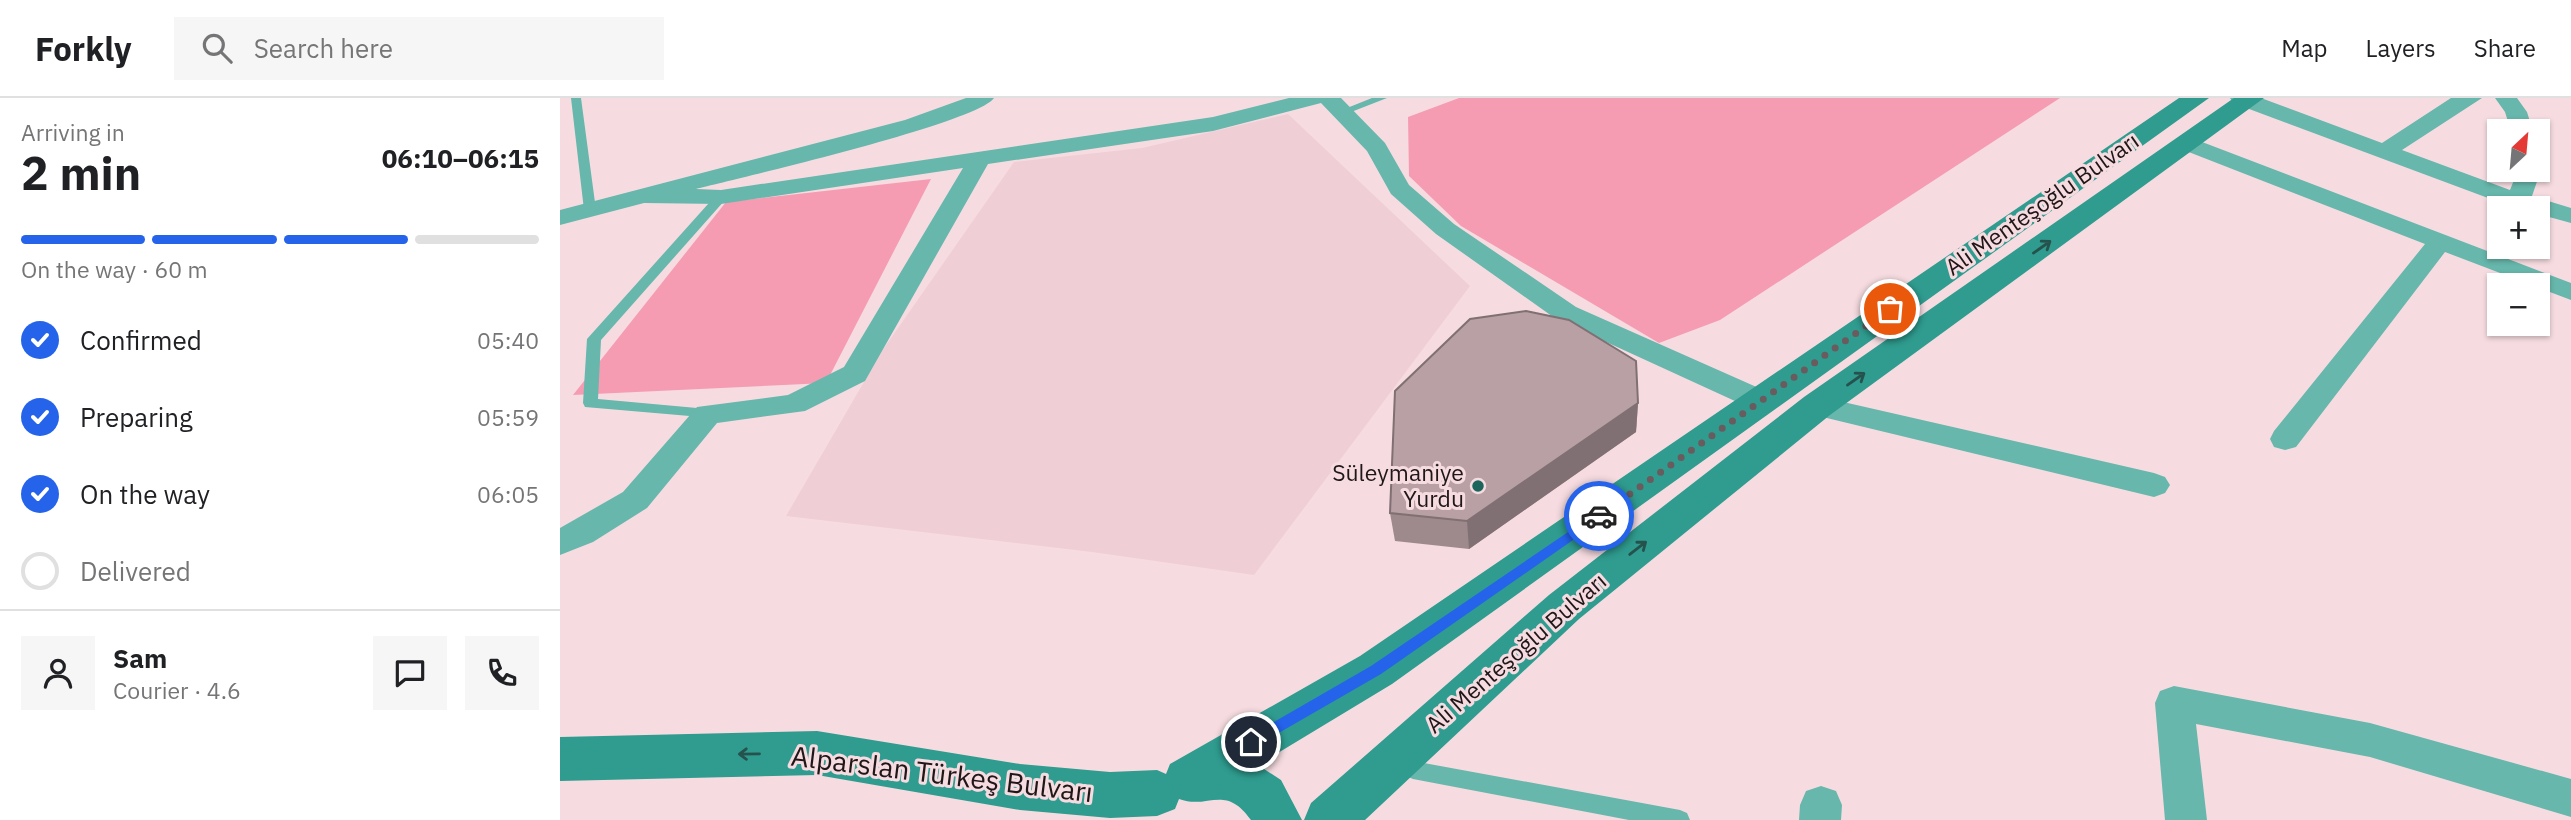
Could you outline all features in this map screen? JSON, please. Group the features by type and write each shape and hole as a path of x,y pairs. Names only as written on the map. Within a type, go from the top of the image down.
{"main road":[{"name":"Ali Menteşoğlu Bulvarı","path":"1159,797 1376,670 1674,464 1759,400 2196,98"},
{"name":"Ali Menteşoğlu Bulvarı","path":"1329,820 1564,607 1817,406 2189,144 2246,99"},
{"name":"Alparslan Türkeş Bulvarı","path":"560,759 817,753 1020,787 1159,797 1213,775 1233,778 1251,786 1266,797 1277,820"}],"street":[{"path":"560,218 913,125 959,110 983,98"},
{"path":"642,196 721,197 1213,124 1314,98"},
{"path":"2384,152 2462,100 2471,98"},
{"path":"2506,98 2518,119"},
{"path":"2246,99 2508,196"},
{"path":"1335,105 1377,148 1399,189 1467,244 1566,313 1759,400"},
{"path":"2189,144 2571,292"},
{"path":"560,542 581,533 635,500 708,414 794,404 855,374 980,158"},
{"path":"2550,210 2571,216"},
{"path":"2286,439 2441,242"},
{"path":"1817,406 2154,485"},
{"path":"2186,820 2174,703 2370,740 2571,798"}],"lane":[{"path":"576,98 590,210"},
{"path":"1335,105 1382,98"},
{"path":"708,414 590,403 594,339 721,197"},
{"path":"1413,771 1680,820"}],"shaded area":[{"path":"1459,98 2060,98 1720,320 1659,343 1461,226 1409,176 1408,117"},
{"path":"1288,114 1470,286 1254,575 1092,552 786,516 882,351 1014,162 1142,148"},
{"path":"931,179 826,383 573,395 726,202"}],"building":[{"name":"Süleymaniye Yurdu","path":"1526,311 1569,320 1636,361 1638,403 1467,521 1390,513 1395,391 1470,319"}],"way so far":[{"path":"1599,516 1890,309"}],"place":[{"name":"Süleymaniye Yurdu","path":"1478,486"}],"route":[{"path":"1251,742 1376,670 1599,516"}]}
